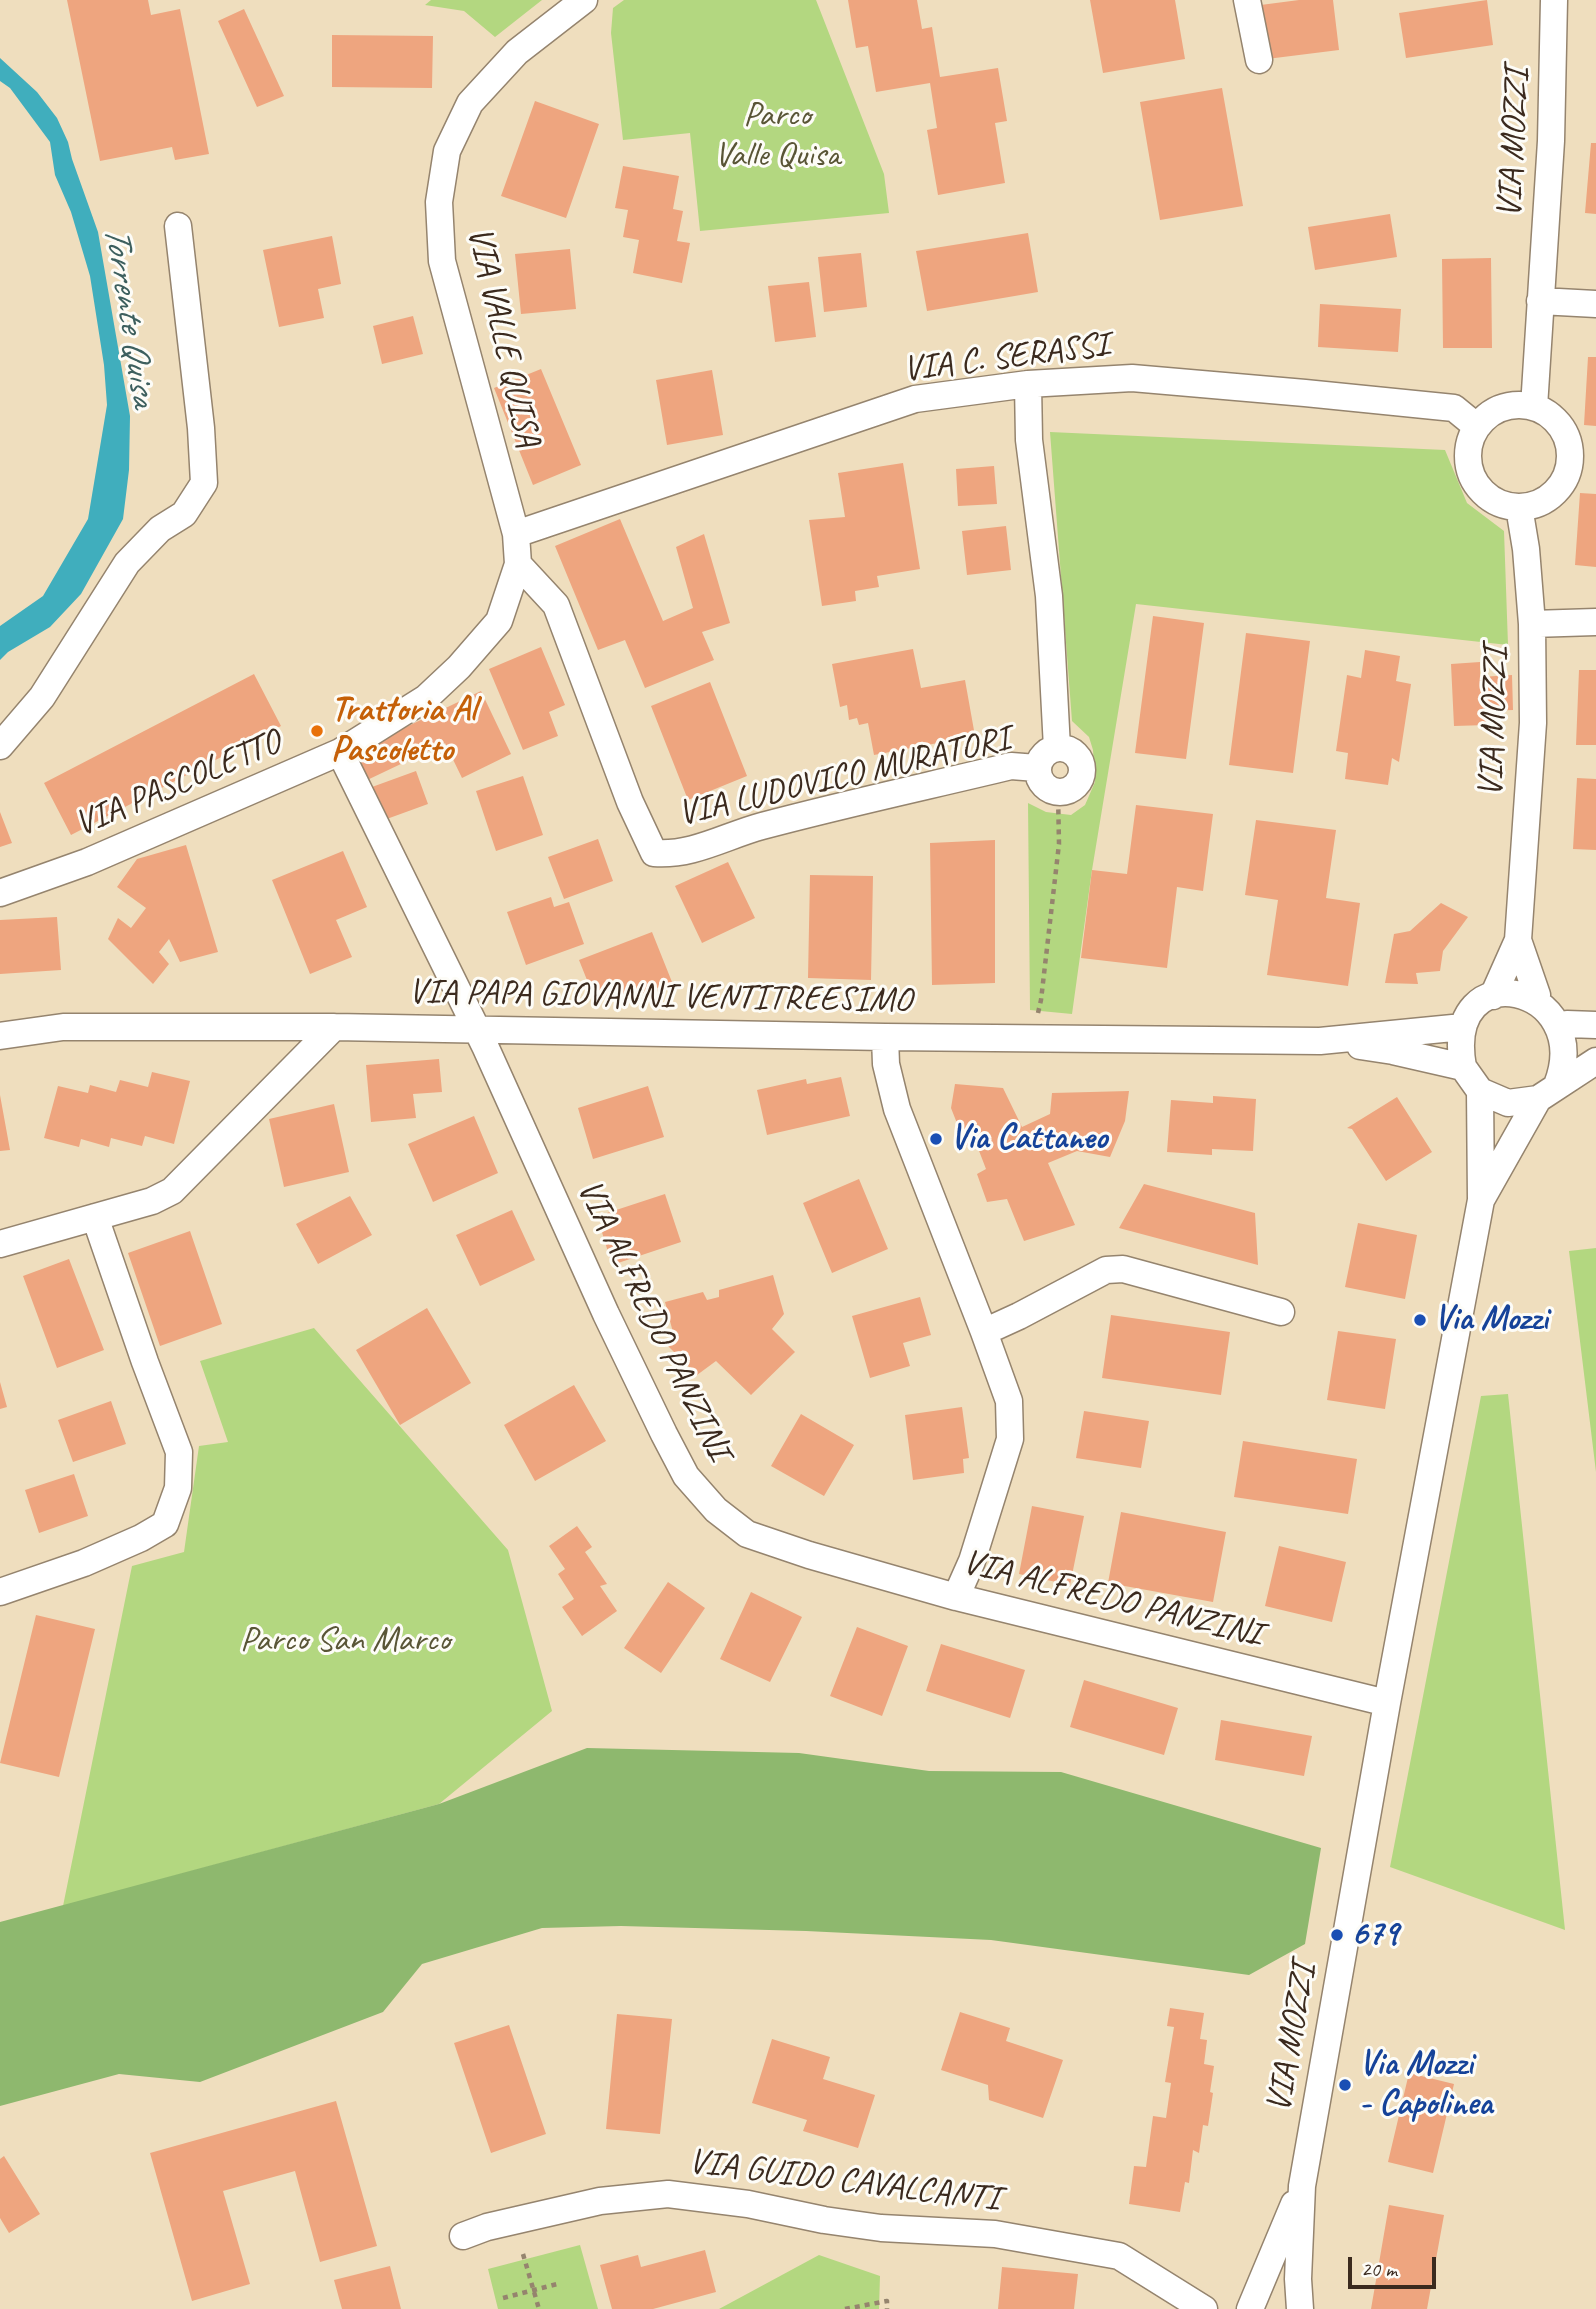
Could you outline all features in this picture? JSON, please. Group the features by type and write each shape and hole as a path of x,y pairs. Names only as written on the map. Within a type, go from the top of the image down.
{"street":[{"name":"VIA VALLE QUISA","path":"516,534 442,261 439,202 447,151 470,103 517,52 584,0"},
{"path":"1247,0 1259,60"},
{"name":"VIA MOZZI","path":"1534,407 1551,141 1554,0"},
{"path":"0,746 42,697 127,563 160,529 184,514 204,483 201,428 178,226"},
{"path":"1540,301 1596,304"},
{"name":"VIA C. SERASSI","path":"516,534 915,399 1028,384 1132,378 1332,396 1454,408 1476,426"},
{"name":"VIA LUDOVICO MURATORI","path":"1028,384 1029,440 1049,596 1057,748"},
{"path":"1509,405 1534,407 1553,417 1566,435 1570,450 1569,466 1563,481 1548,498 1519,507 1500,503 1479,489 1471,475 1467,461 1469,444 1476,426 1484,417 1509,405"},
{"name":"VIA MOZZI","path":"1518,940 1534,723 1532,624 1526,549 1519,507"},
{"name":"VIA PASCOLETTO","path":"0,893 87,862 340,752 426,698 459,667 499,621 518,564 516,534"},
{"name":"VIA LUDOVICO MURATORI","path":"518,564 556,605 630,802 654,853 672,854 695,849 759,827 1011,766 1037,768"},
{"path":"1532,624 1596,622"},
{"name":"VIA LUDOVICO MURATORI","path":"1057,748 1075,754 1082,769 1080,779 1071,790 1058,793 1042,785 1037,768 1046,752 1057,748"},
{"name":"VIA ALFREDO PANZINI","path":"340,752 477,1029 606,1314 664,1434 686,1476 716,1510 747,1534 809,1555 956,1597 1387,1703"},
{"path":"1518,940 1537,995"},
{"path":"1493,996 1518,940"},
{"path":"1481,1200 1547,1093 1568,1068 1572,1044 1567,1024 1554,1006 1537,995 1514,991 1493,996 1480,1005 1464,1027 1459,1047 1463,1067 1480,1091 1508,1103 1547,1093 1596,1060"},
{"path":"1567,1024 1596,1025"},
{"name":"VIA PAPA GIOVANNI VENTITREESIMO","path":"0,1036 63,1027 334,1027 885,1037 1320,1041 1464,1027"},
{"path":"0,1244 152,1201 172,1191 334,1027"},
{"path":"885,1037 886,1064 897,1109 1009,1401 1010,1439 976,1550 956,1597"},
{"name":"VIA PAPA GIOVANNI VENTITREESIMO","path":"1320,1041 1393,1051 1463,1067"},
{"path":"1480,1091 1481,1200"},
{"name":"VIA MOZZI","path":"1300,2309 1298,2279 1301,2186 1387,1703 1481,1200"},
{"path":"2,1598 141,1538 165,1524 178,1488 179,1452 96,1217"},
{"path":"984,1332 1106,1270 1123,1269 1281,1312"},
{"name":"VIA MOZZI","path":"1250,2309 1301,2186"},
{"name":"VIA GUIDO CAVALCANTI","path":"463,2236 487,2227 600,2201 668,2194 748,2204 824,2220 881,2228 995,2234 1119,2256 1204,2309"}],"path":[{"path":"1031,1037 1041,1000 1055,891 1059,844 1058,793"},
{"path":"523,2254 539,2309"},
{"path":"503,2298 561,2283"},
{"path":"845,2309 887,2301 887,2309"}],"green space":[{"path":"431,0 542,0 495,37 464,11 425,5"},
{"name":"Parco Valle Quisa","path":"624,0 816,0 884,174 889,213 700,231 690,133 623,140 611,33 613,8"},
{"path":"1050,432 1445,450 1467,503 1504,531 1508,645 1136,604 1092,870 1072,1014 1030,1010 1028,803 1046,812 1071,815 1085,805 1095,782 1093,750 1089,737 1072,721"},
{"path":"1596,1248 1596,1472 1569,1251"},
{"name":"Parco San Marco","path":"314,1328 508,1550 552,1711 439,1804 63,1906 132,1566 184,1552 199,1446 228,1442 200,1361"},
{"path":"1508,1394 1565,1930 1390,1867 1481,1396"},
{"path":"587,1748 799,1753 929,1771 1061,1772 1321,1848 1305,1944 1249,1975 991,1940 621,1926 542,1928 422,1964 383,2012 200,2082 119,2074 0,2106 0,1922 439,1804"},
{"path":"580,2245 598,2309 498,2309 488,2269"},
{"path":"819,2255 880,2276 879,2309 719,2309"}],"water":[{"path":"0,58 37,92 57,118 68,142 98,232 130,416 129,470 123,519 81,594 50,627 8,652 0,660 0,626 43,596 88,519 107,405 104,365 90,276 71,212 55,175 50,142 10,88 0,81"}],"building":[{"path":"67,0 148,0 151,15 180,9 209,154 175,160 172,147 100,161"},
{"path":"848,0 917,0 922,29 932,27 940,77 998,68 1007,121 995,123 1005,183 938,195 927,130 937,128 930,83 876,92 868,46 856,48"},
{"path":"1090,0 1175,0 1185,59 1103,73"},
{"path":"1299,0 1333,0 1339,50 1259,60 1253,6"},
{"path":"1487,0 1493,45 1406,58 1399,13"},
{"path":"244,9 284,96 257,107 218,21"},
{"path":"332,35 433,36 432,88 332,87"},
{"path":"1222,88 1243,206 1160,220 1140,102"},
{"path":"535,101 599,124 566,218 501,196"},
{"path":"1591,143 1596,143 1596,214 1585,213"},
{"path":"623,166 679,176 673,209 683,211 677,241 690,243 682,283 633,273 639,240 623,237 628,210 615,208"},
{"path":"1390,214 1397,257 1315,270 1308,227"},
{"path":"1028,233 1038,292 927,311 916,251"},
{"path":"332,236 341,284 318,289 324,318 279,327 263,250"},
{"path":"570,249 576,309 521,314 515,254"},
{"path":"861,253 867,307 824,312 818,257"},
{"path":"1491,258 1492,348 1443,348 1442,259"},
{"path":"809,282 816,337 775,342 768,286"},
{"path":"1320,304 1401,309 1398,352 1318,347"},
{"path":"413,316 423,354 382,364 373,326"},
{"path":"1588,357 1596,357 1596,426 1584,425"},
{"path":"541,369 581,465 533,485 494,388"},
{"path":"712,370 723,435 667,445 656,380"},
{"path":"903,463 920,569 877,576 879,587 855,591 856,601 822,606 809,520 845,517 838,473"},
{"path":"994,466 997,504 958,506 956,469"},
{"path":"1580,493 1596,494 1596,567 1575,565"},
{"path":"620,519 663,621 693,608 676,547 704,534 730,623 702,632 714,660 645,688 625,640 598,650 555,546"},
{"path":"1006,526 1011,570 967,575 962,531"},
{"path":"1153,616 1204,623 1186,759 1135,753"},
{"path":"1246,633 1310,641 1293,773 1229,765"},
{"path":"541,647 565,705 549,712 558,736 523,750 489,669"},
{"path":"913,649 921,688 965,680 975,736 874,755 868,723 859,725 857,718 849,720 847,705 840,707 832,664"},
{"path":"1365,650 1400,656 1396,681 1411,684 1399,762 1392,758 1388,785 1345,779 1348,753 1336,751 1347,675 1361,678"},
{"path":"1480,662 1480,677 1512,675 1513,710 1486,711 1487,725 1454,726 1451,664"},
{"path":"1579,670 1596,670 1596,745 1576,745"},
{"path":"254,674 281,726 71,835 44,783"},
{"path":"710,682 747,776 688,800 651,706"},
{"path":"481,691 511,754 462,778 445,743 363,782 350,754"},
{"path":"416,771 428,804 384,820 372,787"},
{"path":"523,776 543,835 496,851 476,791"},
{"path":"1577,778 1596,779 1596,850 1573,849"},
{"path":"1136,805 1213,814 1203,891 1177,887 1167,968 1081,958 1092,870 1127,874"},
{"path":"0,812 12,843 0,847"},
{"path":"1256,820 1336,830 1326,898 1360,903 1348,986 1267,975 1278,900 1245,895"},
{"path":"598,839 613,881 564,899 548,857"},
{"path":"995,840 995,983 932,985 930,843"},
{"path":"186,845 218,952 180,962 169,939 159,952 169,964 153,984 108,939 118,918 131,928 146,908 117,887 137,859"},
{"path":"343,851 367,907 336,920 352,957 310,974 272,880"},
{"path":"728,862 755,918 702,943 675,886"},
{"path":"810,875 873,876 871,980 808,978"},
{"path":"551,897 554,907 569,902 584,944 526,965 507,912"},
{"path":"1441,903 1468,917 1443,951 1440,971 1416,973 1418,984 1385,983 1394,934 1410,931"},
{"path":"57,917 61,970 0,974 0,920"},
{"path":"652,932 672,982 624,1001 620,991 595,1000 579,960"},
{"path":"439,1059 442,1092 413,1094 416,1118 371,1122 366,1065"},
{"path":"152,1072 190,1081 174,1144 145,1136 142,1146 111,1138 109,1147 81,1139 79,1147 44,1138 58,1086 88,1093 90,1085 116,1092 120,1080 148,1087"},
{"path":"841,1077 850,1116 767,1135 757,1090 806,1079 807,1084"},
{"path":"955,1084 1003,1088 1022,1127 1050,1114 1052,1093 1129,1091 1125,1121 1110,1157 1077,1151 1048,1163 1075,1225 1024,1241 1007,1199 987,1202 977,1174 986,1169 976,1143 966,1146 951,1108"},
{"path":"648,1086 664,1137 593,1159 578,1108"},
{"path":"0,1095 10,1150 0,1151"},
{"path":"1213,1096 1256,1099 1253,1151 1212,1149 1212,1155 1167,1152 1171,1100 1213,1103"},
{"path":"1397,1097 1432,1152 1386,1181 1352,1129 1347,1128"},
{"path":"334,1104 349,1172 284,1187 269,1119"},
{"path":"474,1116 498,1173 433,1202 408,1144"},
{"path":"859,1179 888,1249 832,1273 803,1203"},
{"path":"1144,1184 1255,1213 1258,1265 1119,1228"},
{"path":"665,1194 681,1242 612,1265 601,1229 611,1226 607,1213"},
{"path":"350,1196 372,1235 318,1264 296,1224"},
{"path":"512,1210 535,1260 480,1286 456,1235"},
{"path":"1358,1223 1417,1235 1405,1299 1345,1287"},
{"path":"190,1231 222,1324 160,1346 128,1253"},
{"path":"69,1259 104,1350 57,1368 23,1276"},
{"path":"773,1275 784,1314 772,1329 795,1352 751,1395 716,1361 697,1375 668,1346 675,1340 665,1302 703,1292 707,1300 719,1297 719,1290"},
{"path":"920,1297 931,1335 903,1343 910,1366 870,1378 852,1316"},
{"path":"427,1308 471,1383 400,1425 356,1350"},
{"path":"1111,1315 1230,1332 1221,1395 1102,1378"},
{"path":"1338,1331 1396,1339 1385,1409 1327,1400"},
{"path":"0,1382 7,1407 0,1409"},
{"path":"574,1385 606,1441 535,1481 504,1425"},
{"path":"111,1401 126,1444 73,1462 58,1420"},
{"path":"962,1407 969,1458 963,1459 964,1473 913,1480 905,1415"},
{"path":"1084,1411 1149,1421 1141,1468 1076,1458"},
{"path":"801,1414 854,1445 824,1496 771,1466"},
{"path":"1243,1441 1357,1459 1348,1514 1234,1497"},
{"path":"74,1474 88,1516 39,1533 25,1490"},
{"path":"1032,1506 1084,1516 1070,1585 1019,1574"},
{"path":"1121,1512 1226,1532 1213,1602 1108,1583"},
{"path":"577,1526 592,1547 585,1552 607,1584 600,1586 617,1611 582,1636 562,1607 574,1599 558,1574 565,1569 549,1546"},
{"path":"1279,1546 1346,1562 1332,1622 1265,1606"},
{"path":"668,1582 705,1608 661,1673 624,1648"},
{"path":"751,1592 802,1617 770,1682 720,1659"},
{"path":"36,1615 95,1629 59,1777 0,1763"},
{"path":"857,1627 908,1646 882,1716 830,1696"},
{"path":"941,1644 1025,1670 1010,1718 926,1691"},
{"path":"1084,1680 1178,1708 1164,1755 1070,1727"},
{"path":"1221,1720 1312,1736 1304,1776 1215,1760"},
{"path":"1170,2008 1204,2013 1200,2039 1207,2040 1204,2064 1214,2066 1208,2126 1203,2125 1199,2153 1193,2150 1189,2183 1185,2182 1180,2212 1129,2204 1134,2166 1146,2167 1153,2116 1166,2118 1171,2083 1165,2082 1174,2027 1167,2026"},
{"path":"960,2012 1010,2028 1006,2041 1063,2060 1043,2118 989,2100 988,2085 941,2070"},
{"path":"617,2014 672,2019 660,2134 606,2129"},
{"path":"509,2025 546,2134 491,2153 454,2043"},
{"path":"772,2039 830,2057 823,2079 875,2095 858,2148 803,2131 807,2120 752,2103"},
{"path":"1409,2073 1454,2084 1433,2173 1388,2162"},
{"path":"336,2101 377,2246 320,2262 295,2171 223,2191 250,2284 192,2301 150,2153"},
{"path":"4,2156 40,2214 9,2233 0,2218 0,2159"},
{"path":"1389,2205 1444,2215 1427,2309 1371,2309"},
{"path":"705,2250 716,2292 653,2309 612,2309 600,2265 638,2255 641,2267"},
{"path":"390,2266 401,2309 342,2309 334,2280"},
{"path":"1002,2267 1078,2274 1074,2309 998,2309"}],"place":[{"name":"Trattoria Al Pascoletto","path":"317,731"},
{"name":"Via Cattaneo","path":"936,1139"},
{"name":"Via Mozzi","path":"1420,1320"},
{"name":"679","path":"1337,1935"},
{"name":"Via Mozzi - Capolinea","path":"1345,2085"}],"water label":[{"name":"Torrente Quisa","path":"129,316"}]}
